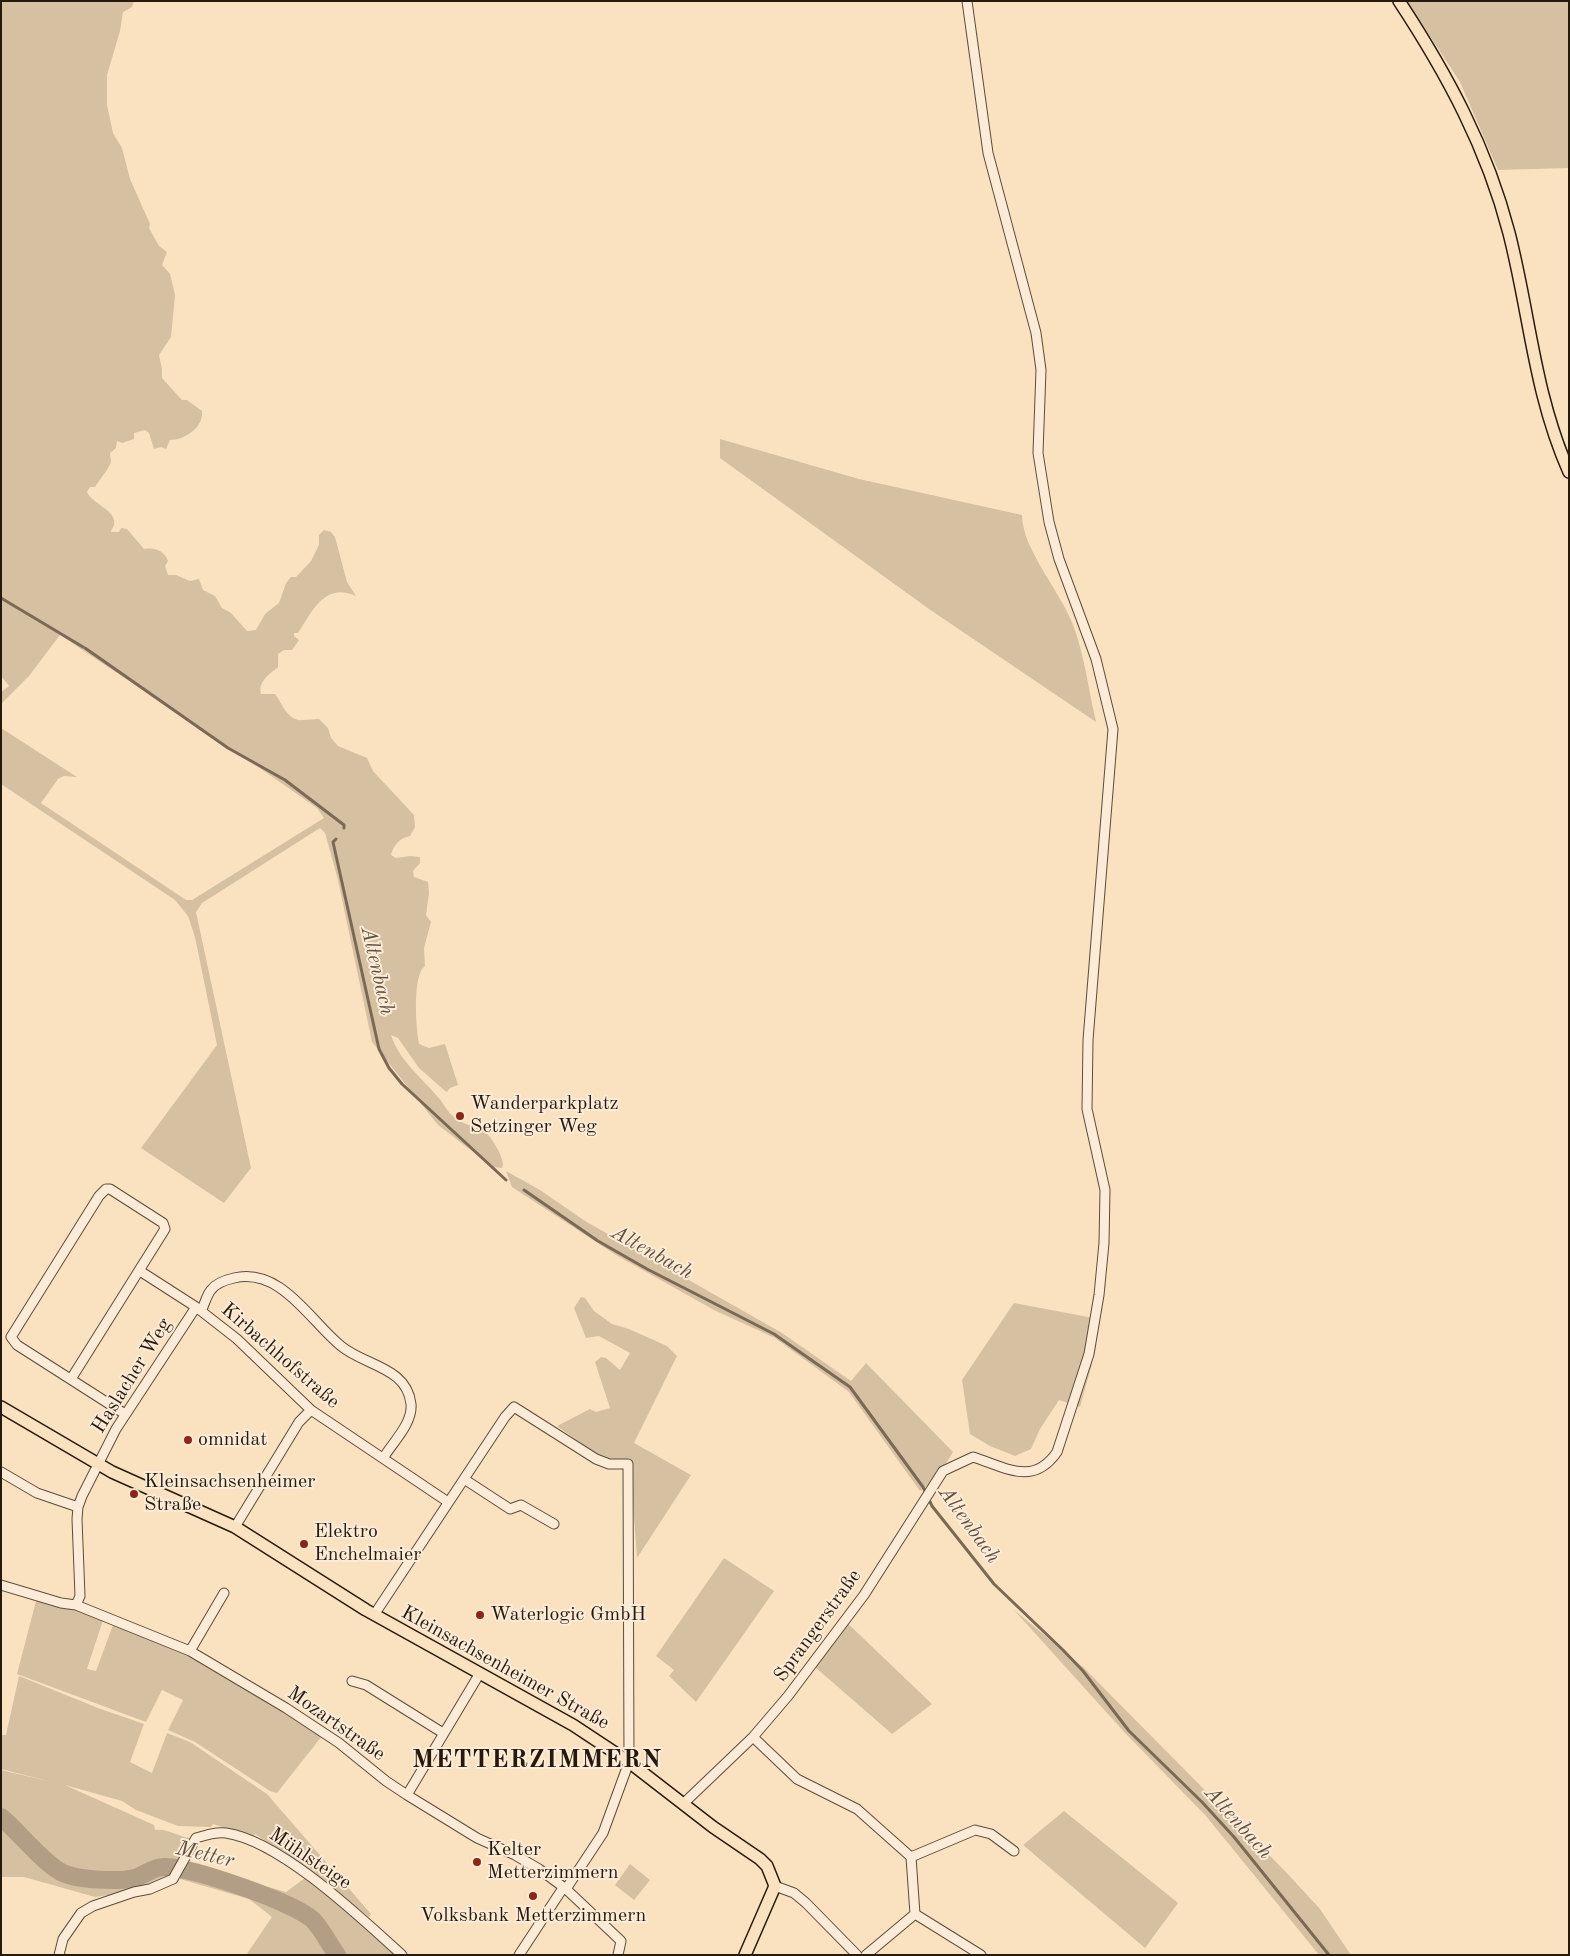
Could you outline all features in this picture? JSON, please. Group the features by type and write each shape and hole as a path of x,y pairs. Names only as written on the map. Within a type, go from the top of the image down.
{"main road":[{"path":"1399,1 1456,93 1489,167 1509,233 1535,368 1558,448 1569,472"},
{"name":"Kleinsachsenheimer Straße","path":"1,1407 100,1464 235,1527 374,1615 573,1725 629,1762 733,1841 760,1858 767,1866 775,1886"},
{"path":"745,1955 775,1886"}],"street":[{"name":"Sprangerstraße","path":"684,1803 753,1737 788,1696 864,1595 929,1490 943,1471 965,1459 973,1457 1020,1473 1035,1470 1051,1461 1057,1452 1088,1354 1099,1295 1105,1190 1087,1109 1088,1040 1114,729 1096,659 1058,559 1049,522 1038,452 1041,370 1036,333 988,153 968,1"},
{"path":"71,1380 166,1226 114,1191 106,1189 12,1334 12,1341 71,1380 125,1414"},
{"name":"Kirbachhofstraße","path":"140,1270 198,1309 244,1344 311,1410 384,1457 448,1502"},
{"name":"Haslacher Weg","path":"78,1508 125,1414 211,1290 225,1280 247,1276 264,1280 298,1303 349,1352 393,1374 406,1388 411,1408 405,1425 384,1457"},
{"path":"374,1615 514,1406 596,1459 609,1464 628,1464 629,1762 603,1833 519,1955"},
{"path":"235,1527 299,1422 311,1410"},
{"path":"1,1472 37,1493 78,1508 80,1596 76,1605"},
{"path":"464,1479 510,1509 521,1505 554,1524"},
{"name":"Mozartstraße","path":"1,1586 61,1603 76,1605 190,1651 320,1730 407,1795 477,1838 531,1865 565,1889 621,1941 618,1955"},
{"path":"190,1651 224,1593"},
{"path":"407,1795 480,1673"},
{"path":"352,1681 366,1685 443,1733"},
{"path":"753,1737 797,1779 857,1808 911,1857 916,1901 915,1914 866,1955"},
{"path":"911,1857 975,1830 991,1834 1014,1851"},
{"name":"Mühlsteige","path":"59,1955 63,1938 72,1923 81,1914 93,1906 134,1892 150,1889 173,1879 191,1844 196,1838 210,1833 226,1833 263,1847 347,1906 402,1955"},
{"path":"775,1886 794,1893 806,1903 857,1955"},
{"path":"915,1914 981,1955"}],"shaded area":[{"path":"1,1 134,1 132,7 123,12 120,31 107,75 107,105 113,133 122,148 130,179 150,224 149,228 159,246 167,252 162,265 170,274 175,295 171,337 159,355 162,378 182,400 187,400 202,411 202,417 192,432 182,438 170,440 166,449 161,447 154,449 149,433 145,430 134,433 134,439 122,443 117,441 116,448 110,453 111,462 109,467 95,487 90,487 87,492 93,500 112,515 114,525 111,532 119,532 121,528 127,529 144,549 155,549 162,552 168,561 165,566 168,575 176,575 190,581 199,579 203,590 215,596 222,608 231,613 247,631 256,630 265,614 279,603 286,583 291,577 296,577 311,561 319,545 319,535 324,530 331,532 335,537 347,582 356,596 345,593 328,595 315,607 298,633 294,633 294,636 299,640 292,650 284,650 278,654 278,667 261,685 261,694 275,694 293,718 298,720 319,719 328,728 331,738 338,746 367,758 373,771 414,815 415,827 410,836 398,842 391,855 396,858 420,857 420,863 413,871 414,877 428,882 429,893 426,915 431,922 424,948 425,966 418,980 416,1002 419,1044 429,1048 445,1044 458,1085 450,1088 447,1092 444,1090 419,1068 398,1038 391,1035 399,1052 447,1110 458,1120 482,1130 490,1137 503,1161 502,1168 493,1167 438,1125 372,1042 338,880 325,833 320,828 202,903 196,912 251,1168 224,1203 141,1148 217,1045 195,937 188,916 175,900 1,784 1,728 77,777 64,776 58,779 41,803 186,900 192,900 324,818 317,808 264,771 60,635 29,676 1,704 1,692 9,686 1,676"},
{"path":"1407,1 1569,1 1569,168 1498,170 1460,82"},
{"path":"720,439 859,479 1022,515 1028,542 1067,612 1077,636 1096,722 929,609 720,458"},
{"path":"506,1171 540,1190 585,1221 782,1333 851,1381 866,1363 953,1452 946,1463 920,1491 849,1392 775,1338 714,1310 616,1255 512,1187"},
{"path":"581,1297 585,1298 594,1311 612,1324 629,1329 667,1346 677,1356 634,1443 691,1475 637,1558 630,1461 611,1461 601,1457 557,1426 590,1409 596,1412 610,1408 595,1362 601,1357 606,1358 620,1370 630,1353 599,1336 586,1338 574,1308"},
{"path":"1014,1303 1099,1319 1092,1364 1080,1407 1059,1400 1040,1429 1031,1449 1015,1456 990,1446 970,1434 962,1380"},
{"path":"724,1558 774,1591 696,1702 669,1676 674,1670 656,1656"},
{"path":"36,1601 68,1609 78,1609 103,1620 87,1669 96,1671 113,1625 202,1662 322,1736 277,1793 270,1791 195,1742 168,1730 183,1700 162,1690 146,1722 17,1674"},
{"path":"1014,1610 1083,1667 1285,1871 1320,1909 1351,1955 1319,1955 1206,1816 1126,1734"},
{"path":"841,1617 932,1704 892,1734 808,1661"},
{"path":"19,1676 98,1708 144,1724 130,1762 152,1773 167,1733 190,1742 267,1794 371,1914 369,1917 308,1869 255,1834 253,1837 213,1824 211,1827 178,1826 136,1810 122,1801 65,1785 154,1825 155,1830 196,1838 173,1879 150,1889 95,1897 24,1877 1,1877 1,1770 52,1782 1,1769 1,1735 6,1735"},
{"path":"1064,1811 1178,1903 1145,1948 1023,1845"},
{"path":"185,1864 286,1892 305,1878 351,1912 398,1955 246,1955 272,1917 249,1899 180,1879"},
{"path":"630,1864 650,1880 634,1900 615,1885"}],"waterway":[{"name":"Altenbach","path":"1,598 83,647"},
{"name":"Altenbach","path":"85,648 228,748 285,780 344,825 344,828"},
{"name":"Altenbach","path":"336,839 333,842 379,1049 389,1068 402,1084 506,1180"},
{"name":"Altenbach","path":"524,1190 598,1241 647,1269 774,1334 850,1387 923,1487 932,1506 994,1584 1083,1671 1129,1731 1202,1802 1234,1837 1329,1955"},
{"name":"Metter","path":"1,1817 40,1856 63,1873 88,1879 119,1880 135,1878 156,1868 163,1867 176,1868 217,1878 264,1895 303,1913 313,1920 337,1955"}],"place":[{"name":"Wanderparkplatz Setzinger Weg","path":"460,1116"},
{"name":"omnidat","path":"188,1440"},
{"name":"Kleinsachsenheimer Straße","path":"134,1494"},
{"name":"Elektro Enchelmaier","path":"304,1544"},
{"name":"Waterlogic GmbH","path":"480,1615"},
{"name":"Kelter Metterzimmern","path":"477,1862"},
{"name":"Volksbank Metterzimmern","path":"533,1896"}],"district":[{"name":"METTERZIMMERN","path":"537,1760"}]}
